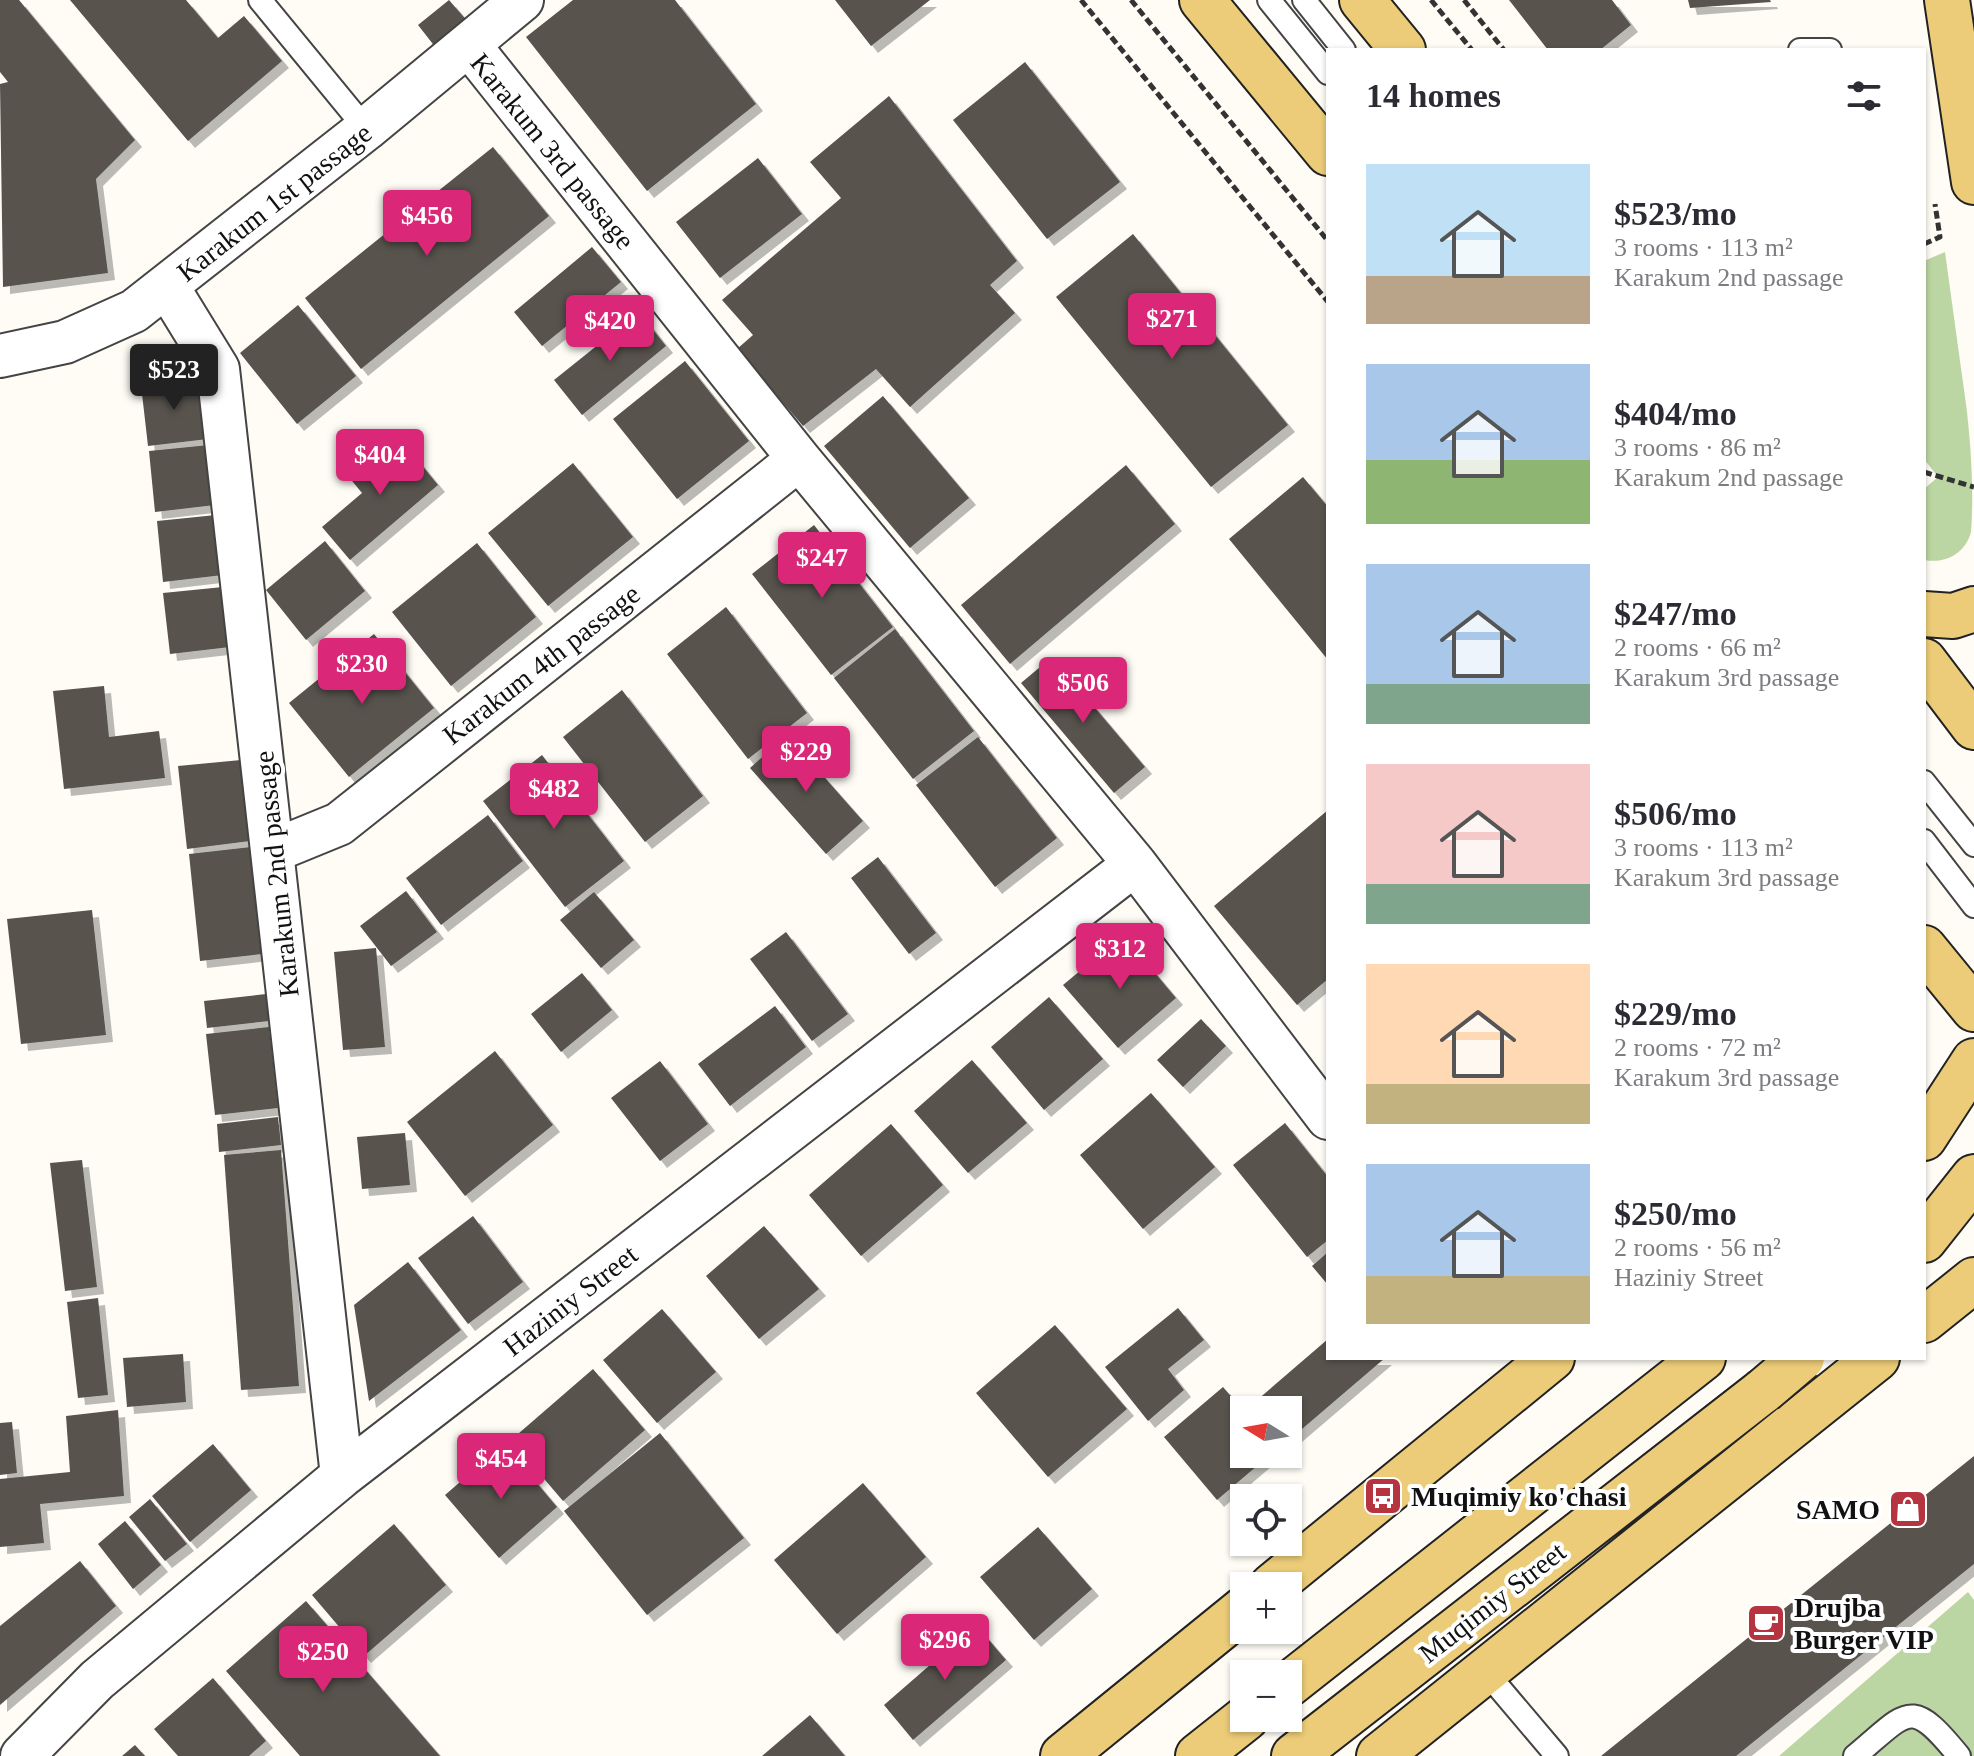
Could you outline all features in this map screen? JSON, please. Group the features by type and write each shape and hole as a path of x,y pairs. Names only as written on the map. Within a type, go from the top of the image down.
{"main road":[{"path":"1202,0 1326,151"},
{"path":"1362,0 1401,48"},
{"path":"1947,0 1974,182"},
{"path":"1926,614 1953,616 1974,609"},
{"path":"1926,664 1974,727"},
{"path":"1926,950 1974,1009"},
{"path":"1926,1135 1974,1061"},
{"path":"1926,1237 1974,1177"},
{"path":"1926,1318 1974,1280"},
{"path":"1289,1572 1550,1360"},
{"path":"1302,1674 1700,1360"},
{"path":"1785,1360 1794,1402 1789,1429"},
{"name":"Muqimiy Street","path":"1294,1756 1799,1360"},
{"path":"1379,1756 1875,1360"},
{"path":"1063,1756 1230,1620"},
{"path":"1198,1756 1230,1731"}],"street":[{"name":"Karakum 1st passage","path":"0,356 65,342 100,329 134,311 366,129 522,0"},
{"name":"Karakum 3rd passage","path":"469,45 799,459 1135,864 1326,1115"},
{"name":"Karakum 2nd passage","path":"167,286 218,369 342,1476"},
{"name":"Karakum 4th passage","path":"273,851 339,824 799,459"},
{"name":"Haziniy Street","path":"22,1756 97,1680 342,1476 1135,864"}],"lane":[{"path":"260,0 366,129"},
{"path":"1269,0 1326,71"},
{"path":"1304,0 1342,48"},
{"path":"1926,785 1974,845"},
{"path":"1926,844 1974,906"},
{"path":"1485,1671 1557,1756"},
{"path":"1855,1756 1895,1723 1916,1716 1927,1718 1959,1756"}],"path":[{"path":"1081,0 1326,300"},
{"path":"1131,0 1326,239"},
{"path":"1431,0 1470,48"},
{"path":"1464,0 1502,48"},
{"path":"1926,243 1940,237"},
{"path":"1926,473 1974,487"}],"green space":[{"path":"1945,252 1972,468 1972,517 1968,540 1953,556 1932,561 1926,560 1926,487 1938,477 1926,462 1926,260"},
{"path":"1968,1592 1974,1600 1974,1756 1779,1756"}],"building":[{"path":"0,0 19,0 135,140 96,179 108,273 3,287 0,84 8,82 0,72"},
{"path":"70,0 186,0 218,38 244,16 282,61 188,141"},
{"path":"449,0 468,22 436,48 418,25"},
{"path":"573,0 675,0 756,104 647,191 526,37"},
{"path":"835,0 930,0 871,46"},
{"path":"1509,0 1612,0 1631,25 1602,48 1546,48"},
{"path":"1688,0 1770,0 1771,2 1690,8"},
{"path":"1025,62 1120,182 1047,239 953,120"},
{"path":"889,96 1017,261 990,285 1015,313 910,407 876,369 803,426 737,349 753,335 722,300 841,198 810,162"},
{"path":"493,147 549,216 361,369 305,298"},
{"path":"758,158 802,214 720,278 676,222"},
{"path":"1133,234 1288,425 1211,487 1056,297"},
{"path":"592,247 621,282 542,346 514,312"},
{"path":"298,305 356,376 297,424 240,353"},
{"path":"639,312 666,346 582,415 554,380"},
{"path":"685,361 749,441 677,499 613,419"},
{"path":"201,379 208,439 148,446 141,385"},
{"path":"883,396 969,498 910,548 824,446"},
{"path":"397,435 438,485 350,560 322,527 362,493 348,476"},
{"path":"209,445 215,505 155,512 149,451"},
{"path":"573,463 633,537 548,606 488,533"},
{"path":"1126,465 1175,524 1010,664 961,605"},
{"path":"1303,477 1326,505 1326,658 1229,539"},
{"path":"216,515 223,575 163,582 157,521"},
{"path":"814,525 893,627 831,675 752,574"},
{"path":"325,541 365,591 306,640 266,590"},
{"path":"477,543 536,617 451,686 392,612"},
{"path":"223,587 230,647 170,654 163,593"},
{"path":"726,607 807,713 748,759 667,654"},
{"path":"895,629 974,731 913,779 834,678"},
{"path":"374,634 434,708 349,777 289,703"},
{"path":"1052,657 1145,767 1114,793 1021,683"},
{"path":"104,686 109,737 159,731 165,778 64,789 53,691"},
{"path":"622,690 703,796 645,842 563,737"},
{"path":"787,735 863,821 826,854 750,768"},
{"path":"978,737 1057,838 995,887 916,785"},
{"path":"542,755 624,861 565,907 483,801"},
{"path":"241,760 250,841 187,849 178,766"},
{"path":"1326,812 1326,981 1297,1005 1214,906"},
{"path":"488,815 523,861 441,925 406,878"},
{"path":"251,847 262,954 200,961 189,854"},
{"path":"878,857 936,933 909,954 851,878"},
{"path":"406,891 437,932 391,966 360,926"},
{"path":"594,892 634,940 601,968 560,920"},
{"path":"92,910 106,1035 21,1044 7,919"},
{"path":"786,932 848,1014 812,1041 750,959"},
{"path":"1123,935 1176,998 1118,1048 1063,985"},
{"path":"376,948 385,1047 343,1050 334,952"},
{"path":"582,973 612,1010 561,1052 531,1014"},
{"path":"266,994 269,1021 207,1028 204,1001"},
{"path":"1049,997 1103,1059 1044,1110 991,1047"},
{"path":"775,1006 806,1047 730,1106 698,1064"},
{"path":"1201,1019 1226,1046 1183,1087 1157,1060"},
{"path":"269,1027 278,1108 215,1115 206,1034"},
{"path":"495,1051 553,1125 465,1196 407,1122"},
{"path":"972,1060 1027,1123 968,1173 914,1111"},
{"path":"660,1061 708,1124 660,1161 611,1098"},
{"path":"1151,1093 1215,1167 1143,1229 1080,1155"},
{"path":"278,1117 281,1145 219,1152 217,1124"},
{"path":"1285,1123 1326,1174 1326,1242 1307,1257 1233,1165"},
{"path":"891,1124 943,1185 861,1256 809,1195"},
{"path":"405,1133 410,1185 362,1189 357,1137"},
{"path":"281,1150 299,1386 241,1390 224,1155"},
{"path":"82,1160 97,1287 65,1291 50,1163"},
{"path":"473,1216 523,1282 468,1324 418,1258"},
{"path":"764,1226 819,1289 759,1339 706,1276"},
{"path":"1326,1254 1326,1283 1312,1266"},
{"path":"408,1262 461,1330 369,1401 354,1305"},
{"path":"98,1298 108,1395 78,1398 67,1302"},
{"path":"1178,1308 1204,1340 1168,1369 1184,1390 1148,1421 1105,1367"},
{"path":"662,1309 716,1372 657,1423 603,1360"},
{"path":"1055,1325 1127,1409 1048,1477 976,1393"},
{"path":"1326,1341 1326,1360 1383,1360 1302,1429 1302,1396 1262,1396"},
{"path":"183,1354 186,1402 127,1407 123,1358"},
{"path":"593,1369 645,1430 563,1501 511,1440"},
{"path":"1223,1387 1231,1396 1230,1468 1255,1468 1236,1484 1230,1484 1230,1489 1217,1500 1164,1437"},
{"path":"118,1410 124,1496 40,1504 44,1543 0,1547 0,1479 70,1472 66,1416"},
{"path":"12,1422 17,1473 0,1475 0,1423"},
{"path":"660,1433 744,1538 647,1615 564,1511"},
{"path":"213,1444 251,1490 190,1542 152,1496"},
{"path":"504,1444 557,1507 499,1558 445,1495"},
{"path":"1974,1456 1974,1564 1736,1756 1601,1756"},
{"path":"863,1483 926,1557 837,1634 774,1560"},
{"path":"150,1499 187,1544 165,1561 129,1517"},
{"path":"125,1521 161,1565 133,1589 98,1544"},
{"path":"394,1524 446,1585 364,1656 312,1595"},
{"path":"1038,1527 1092,1589 1034,1640 980,1577"},
{"path":"80,1561 116,1606 0,1705 0,1626"},
{"path":"306,1601 440,1756 300,1756 226,1671"},
{"path":"976,1625 1006,1660 913,1740 884,1705"},
{"path":"213,1678 266,1741 249,1756 178,1756 154,1729"},
{"path":"810,1715 845,1756 762,1756"},
{"path":"135,1745 145,1756 122,1756"}],"place":[{"name":"Muqimiy ko'chasi","path":"1383,1496"},
{"name":"SAMO","path":"1908,1509"},
{"name":"Drujba Burger VIP","path":"1766,1623"}]}
